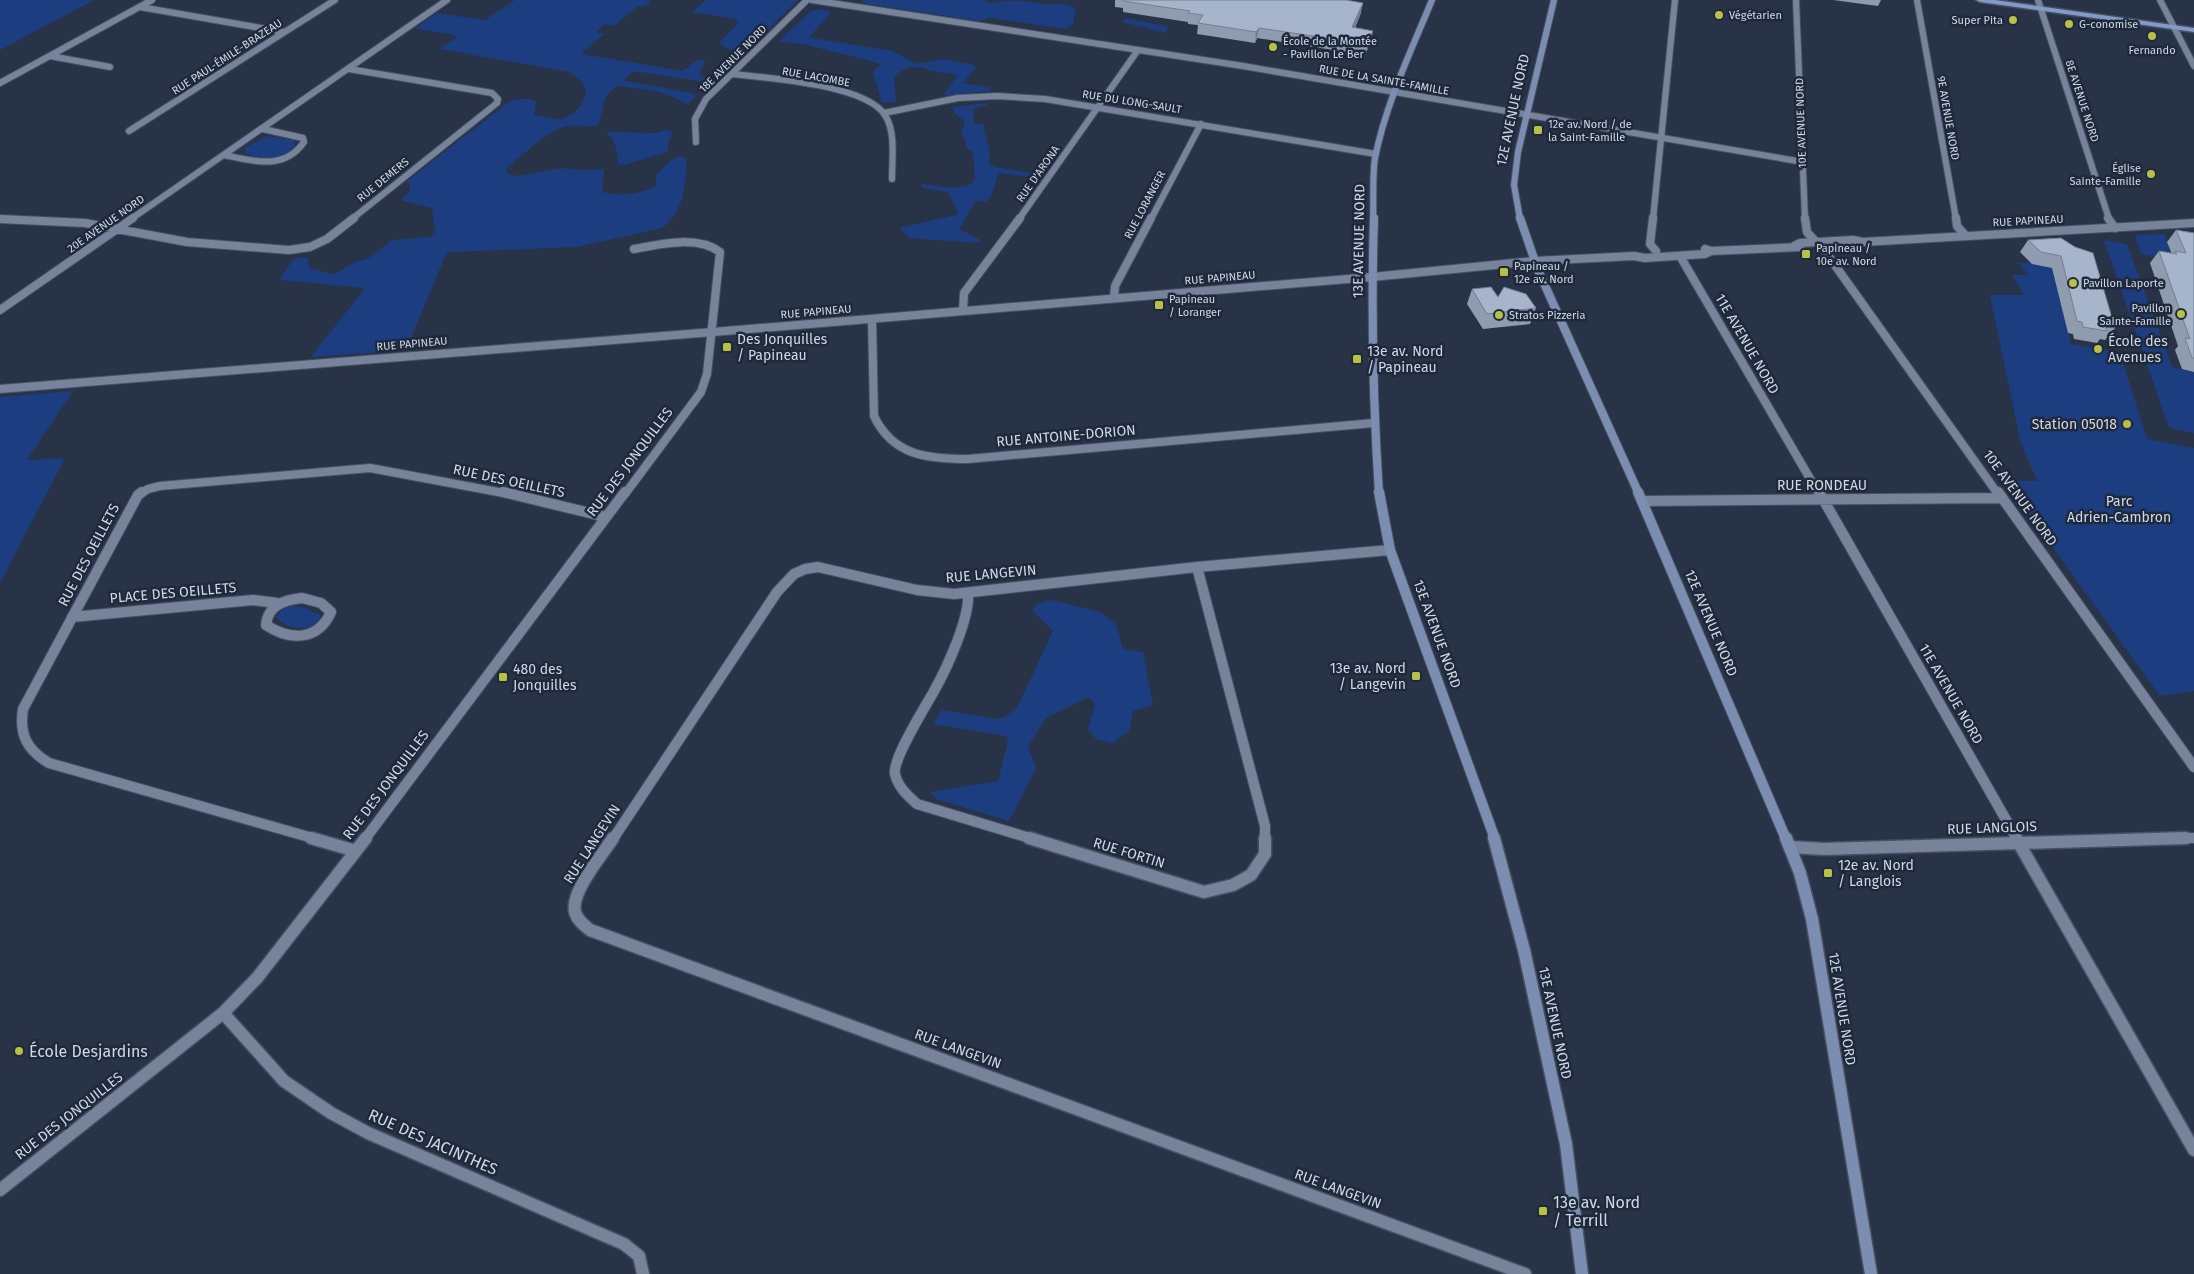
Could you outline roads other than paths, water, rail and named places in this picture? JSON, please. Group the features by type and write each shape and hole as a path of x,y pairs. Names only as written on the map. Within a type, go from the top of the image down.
{"main road":[{"name":"13E AVENUE NORD","path":"1432,0 1395,92 1376,154 1372,277 1374,423 1379,494 1390,550 1493,835 1524,950 1566,1144 1582,1274"},
{"name":"12E AVENUE NORD","path":"1554,0 1518,152 1514,185 1521,225 1535,261 1642,500 1790,847 1812,919 1871,1274"},
{"path":"1980,0 2194,30"}],"street":[{"path":"0,83 152,0"},
{"name":"RUE PAUL-ÉMILE-BRAZEAU","path":"129,131 334,0"},
{"name":"20E AVENUE NORD","path":"0,310 447,0"},
{"name":"18E AVENUE NORD","path":"696,142 692,127 697,112 706,99 808,0"},
{"name":"RUE DE LA SAINTE-FAMILLE","path":"812,0 1395,92 1803,162"},
{"path":"1656,251 1650,244 1674,0"},
{"name":"10E AVENUE NORD","path":"1796,0 1805,224 1808,232 1819,244 2194,767"},
{"name":"9E AVENUE NORD","path":"1917,0 1958,226 1966,236"},
{"name":"8E AVENUE NORD","path":"2038,0 2108,218 2115,228"},
{"path":"2160,0 2194,66"},
{"path":"140,6 284,32"},
{"name":"RUE D'ARONA","path":"963,311 964,293 1138,50"},
{"path":"50,56 110,66"},
{"name":"RUE DEMERS","path":"117,229 160,238 210,245 289,250 310,247 326,239 497,102 498,99 492,93 349,69"},
{"name":"RUE LACOMBE","path":"732,74 838,89 864,98 884,113"},
{"name":"RUE DU LONG-SAULT","path":"884,113 958,98 997,96 1045,99 1376,154"},
{"path":"884,113 892,142 892,179"},
{"name":"RUE LORANGER","path":"1114,298 1115,286 1201,124"},
{"path":"224,155 262,162 273,162 296,153 304,142 303,138 297,135 263,129"},
{"path":"0,219 69,222 117,229"},
{"name":"RUE PAPINEAU","path":"1634,256 1642,252 1702,248 1711,251 1794,246 1805,248 1819,244 1857,245 1863,242 2194,223"},
{"name":"RUE DES JONQUILLES","path":"0,1190 223,1013 257,978 356,851 701,392 707,374 720,252 716,248 698,244 659,245 634,249"},
{"name":"RUE PAPINEAU","path":"0,388 872,319 1372,277 1535,261 1634,256 1645,258 1705,254 1711,251"},
{"name":"11E AVENUE NORD","path":"1680,256 1771,414 1823,499 2194,1150"},
{"name":"RUE ANTOINE-DORION","path":"872,319 874,416 878,427 884,435 903,448 932,458 968,459 1374,423"},
{"name":"RUE DES OEILLETS","path":"356,851 50,763 33,753 23,738 20,724 23,709 138,494 160,486 370,468 489,489 606,517"},
{"name":"RUE RONDEAU","path":"1642,500 2002,498"},
{"name":"RUE LANGEVIN","path":"1390,550 1362,551 954,594 916,590 818,567 806,568 795,572 786,579 579,890 573,905 577,919 590,930 1525,1274"},
{"name":"RUE FORTIN","path":"968,593 967,613 936,688 900,752 894,772 902,790 917,804 1204,892 1233,885 1251,875 1265,854 1265,826 1197,568"},
{"name":"PLACE DES OEILLETS","path":"72,616 253,600 277,603 284,600 302,598 322,603 331,612 329,620 317,632 308,635 288,635 279,633 266,625 269,612 277,603"},
{"name":"RUE LANGLOIS","path":"1790,847 1824,848 2194,838"},
{"name":"RUE DES JACINTHES","path":"223,1013 275,1072 301,1094 331,1114 368,1133 624,1244 638,1256 643,1274"}],"place":[{"name":"Végétarien","path":"1719,15"},
{"name":"Super Pita","path":"2013,20"},
{"name":"G-conomise","path":"2069,24"},
{"name":"Fernando","path":"2152,36"},
{"name":"École de la Montée - Pavillon Le Ber","path":"1273,47"},
{"name":"12e av. Nord / de la Saint-Famille","path":"1538,130"},
{"name":"Église Sainte-Famille","path":"2151,174"},
{"name":"Papineau / 10e av. Nord","path":"1806,254"},
{"name":"Papineau / 12e av. Nord","path":"1504,272"},
{"name":"Pavillon Laporte","path":"2073,283"},
{"name":"Papineau / Loranger","path":"1159,305"},
{"name":"Pavillon Sainte-Famille","path":"2181,314"},
{"name":"Stratos Pizzeria","path":"1499,315"},
{"name":"Des Jonquilles / Papineau","path":"727,347"},
{"name":"École des Avenues","path":"2098,349"},
{"name":"13e av. Nord / Papineau","path":"1357,359"},
{"name":"Station 05018","path":"2127,424"},
{"name":"13e av. Nord / Langevin","path":"1416,676"},
{"name":"480 des Jonquilles","path":"503,677"},
{"name":"12e av. Nord / Langlois","path":"1828,873"},
{"name":"École Desjardins","path":"19,1051"},
{"name":"13e av. Nord / Terrill","path":"1543,1211"}],"park label":[{"name":"Parc Adrien-Cambron","path":"2119,510"}]}
